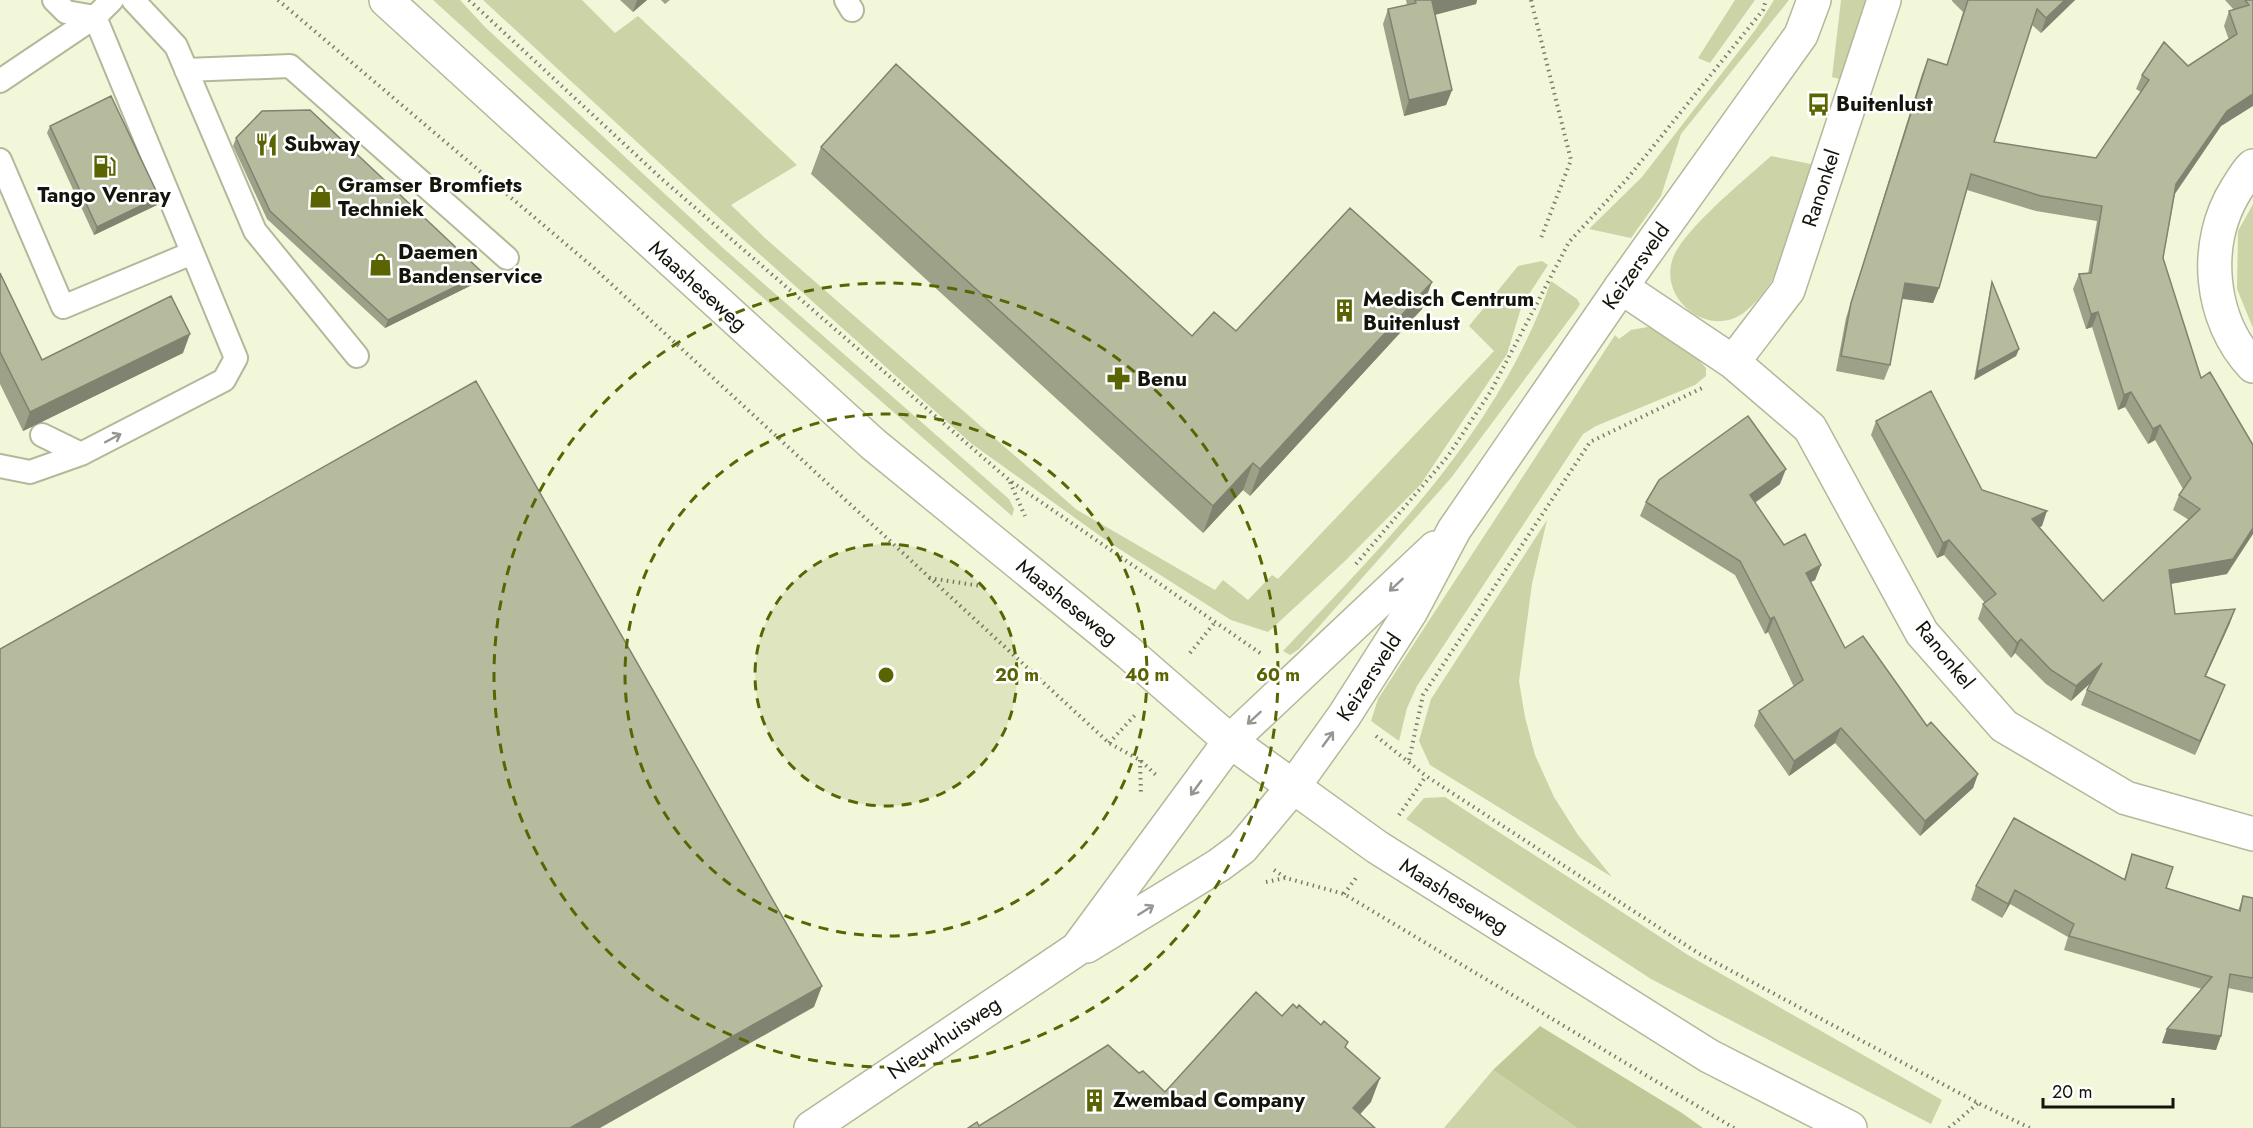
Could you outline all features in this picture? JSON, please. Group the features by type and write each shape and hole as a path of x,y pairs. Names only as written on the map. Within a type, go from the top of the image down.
{"street":[{"name":"Maasheseweg","path":"386,0 873,444 1129,653 1230,741 1377,847 1709,1056 1850,1128"},
{"name":"Keizersveld","path":"1293,787 1344,716 1411,612 1454,530 1621,287 1801,34 1814,0"},
{"name":"Ranonkel","path":"1733,362 1788,290 1884,0"},
{"path":"2253,166 2230,200 2219,226 2214,269 2218,299 2228,329 2242,355 2253,366"},
{"name":"Ranonkel","path":"1621,287 1733,362 1810,428 1922,633 2004,726 2126,798 2253,834"},
{"name":"Keizersveld","path":"1230,741 1454,530"},
{"name":"Nieuwhuisweg","path":"812,1128 1077,949 1230,741"},
{"name":"Nieuwhuisweg","path":"1077,949 1085,948 1219,865 1242,848 1293,787"}],"lane":[{"path":"54,0 66,12 95,17"},
{"path":"0,101 2,79 95,17 112,0"},
{"path":"133,0 176,46 255,231 357,356"},
{"path":"0,466 30,472 81,454 224,380 236,358 95,17"},
{"path":"186,70 290,66 507,258"},
{"path":"0,160 63,307 192,253"},
{"path":"42,435 81,454"}],"path":[{"path":"278,0 594,268 1109,743 1140,760 1186,802"},
{"path":"469,0 663,180 1009,480 1296,679"},
{"path":"1531,0 1571,160 1541,238"},
{"path":"1351,571 1448,456 1491,391 1569,243 1685,110 1762,10 1766,0"},
{"path":"1408,760 1423,695 1590,442 1715,382 1733,362"},
{"path":"1344,716 1408,760 1426,776 1698,953 1978,1103 2030,1128"},
{"path":"1242,848 1286,878 1344,894 1734,1128"},
{"path":"1949,1128 1978,1103"}],"green space":[{"path":"433,0 460,0 485,27 723,248 1009,499 1014,509 1012,516 710,251"},
{"path":"483,0 582,0 615,33 638,16 797,165 731,205 766,239 1077,510 1215,590 1223,580 1248,600 1272,575 1278,579 1494,351 1469,326 1518,266 1542,261 1548,265 1522,305 1507,354 1421,484 1345,561 1268,632 1231,620 1110,543 972,444 717,216"},
{"path":"1735,0 1755,0 1710,63 1698,58"},
{"path":"1774,0 1789,0 1681,134 1661,196 1631,238 1589,229 1642,177 1756,29"},
{"path":"1841,0 1868,0 1842,80 1832,77"},
{"path":"1771,156 1816,165 1791,243 1772,280 1746,311 1733,319 1718,321 1704,319 1681,302 1674,290 1670,276 1672,261 1687,235 1731,191"},
{"path":"2253,204 2253,328 2237,289 2238,231"},
{"path":"1551,281 1577,299 1580,304 1577,309 1451,478 1299,649 1290,655 1283,651 1401,524 1471,434 1502,386 1529,335"},
{"path":"1648,327 1672,338 1687,349 1706,368 1706,376 1695,385 1596,426 1583,434 1417,686 1407,708 1399,741 1371,721 1378,699 1615,335 1619,339 1631,330"},
{"path":"1547,520 1532,584 1519,681 1525,717 1535,755 1554,797 1578,835 1612,877 1430,765 1419,741 1431,699"},
{"path":"1445,797 1688,955 1942,1100 1931,1124 1651,979 1406,819 1424,798"},
{"path":"1540,1026 1703,1128 1577,1128 1493,1070"},
{"path":"1493,1070 1577,1128 1444,1128"}],"building":[{"path":"1415,0 1438,0 1432,1 1452,90 1409,100 1388,9 1416,3"},
{"path":"1968,0 2065,0 2046,18 2037,9 1994,142 2096,158 2149,80 2142,75 2164,42 2188,66 2237,34 2229,11 2249,5 2245,0 2253,0 2253,94 2227,111 2176,184 2163,258 2201,378 2210,372 2253,445 2253,528 2233,559 2169,570 2175,614 2235,609 2205,676 2225,685 2200,741 2087,690 2102,663 2076,686 2051,670 2021,639 2017,643 1983,604 1996,594 1949,540 1943,543 1876,421 1931,391 1982,490 2047,511 2032,519 2103,601 2200,509 2179,495 2191,478 2160,425 2153,429 2131,392 2124,395 2098,312 2091,314 2079,274 2091,273 2102,206 2041,196 1971,174 1939,288 1905,283 1890,365 1841,356 1851,303 1928,59 1947,65"},
{"name":"Medisch Centrum Buitenlust","path":"896,64 1192,336 1214,312 1236,331 1350,208 1432,282 1260,469 1253,463 1213,506 821,147"},
{"path":"111,96 159,197 97,227 50,126"},
{"path":"310,110 483,273 388,320 270,211 236,138 262,111"},
{"path":"0,273 42,360 171,296 190,334 30,412 0,352"},
{"path":"1992,282 2019,349 1977,372"},
{"path":"476,381 822,986 570,1128 0,1128 0,649"},
{"path":"1748,416 1786,469 1750,495 1784,545 1805,534 1821,565 1806,573 1845,648 1863,636 1927,726 1931,722 1978,774 1925,821 1841,728 1794,761 1759,711 1803,680 1774,617 1770,619 1740,561 1646,502 1659,480"},
{"path":"2014,818 2125,880 2132,854 2173,867 2166,888 2240,911 2243,896 2253,898 2253,978 2230,974 2221,1036 2167,1029 2212,977 2069,936 2074,924 2015,890 2008,904 1976,886"},
{"path":"1256,992 1282,1016 1293,1004 1297,1008 1299,1005 1321,1025 1324,1021 1348,1042 1345,1047 1380,1078 1353,1108 1375,1128 968,1128 977,1122 979,1126 1108,1045 1139,1073 1143,1071 1165,1092"}],"place":[{"name":"Buitenlust","path":"1818,104"},
{"name":"Subway","path":"266,144"},
{"name":"Tango Venray","path":"104,167"},
{"name":"Gramser Bromfiets Techniek","path":"320,197"},
{"name":"Daemen Bandenservice","path":"380,264"},
{"name":"Medisch Centrum Buitenlust","path":"1345,311"},
{"name":"Benu","path":"1119,379"},
{"name":"Zwembad Company","path":"1095,1100"}]}
